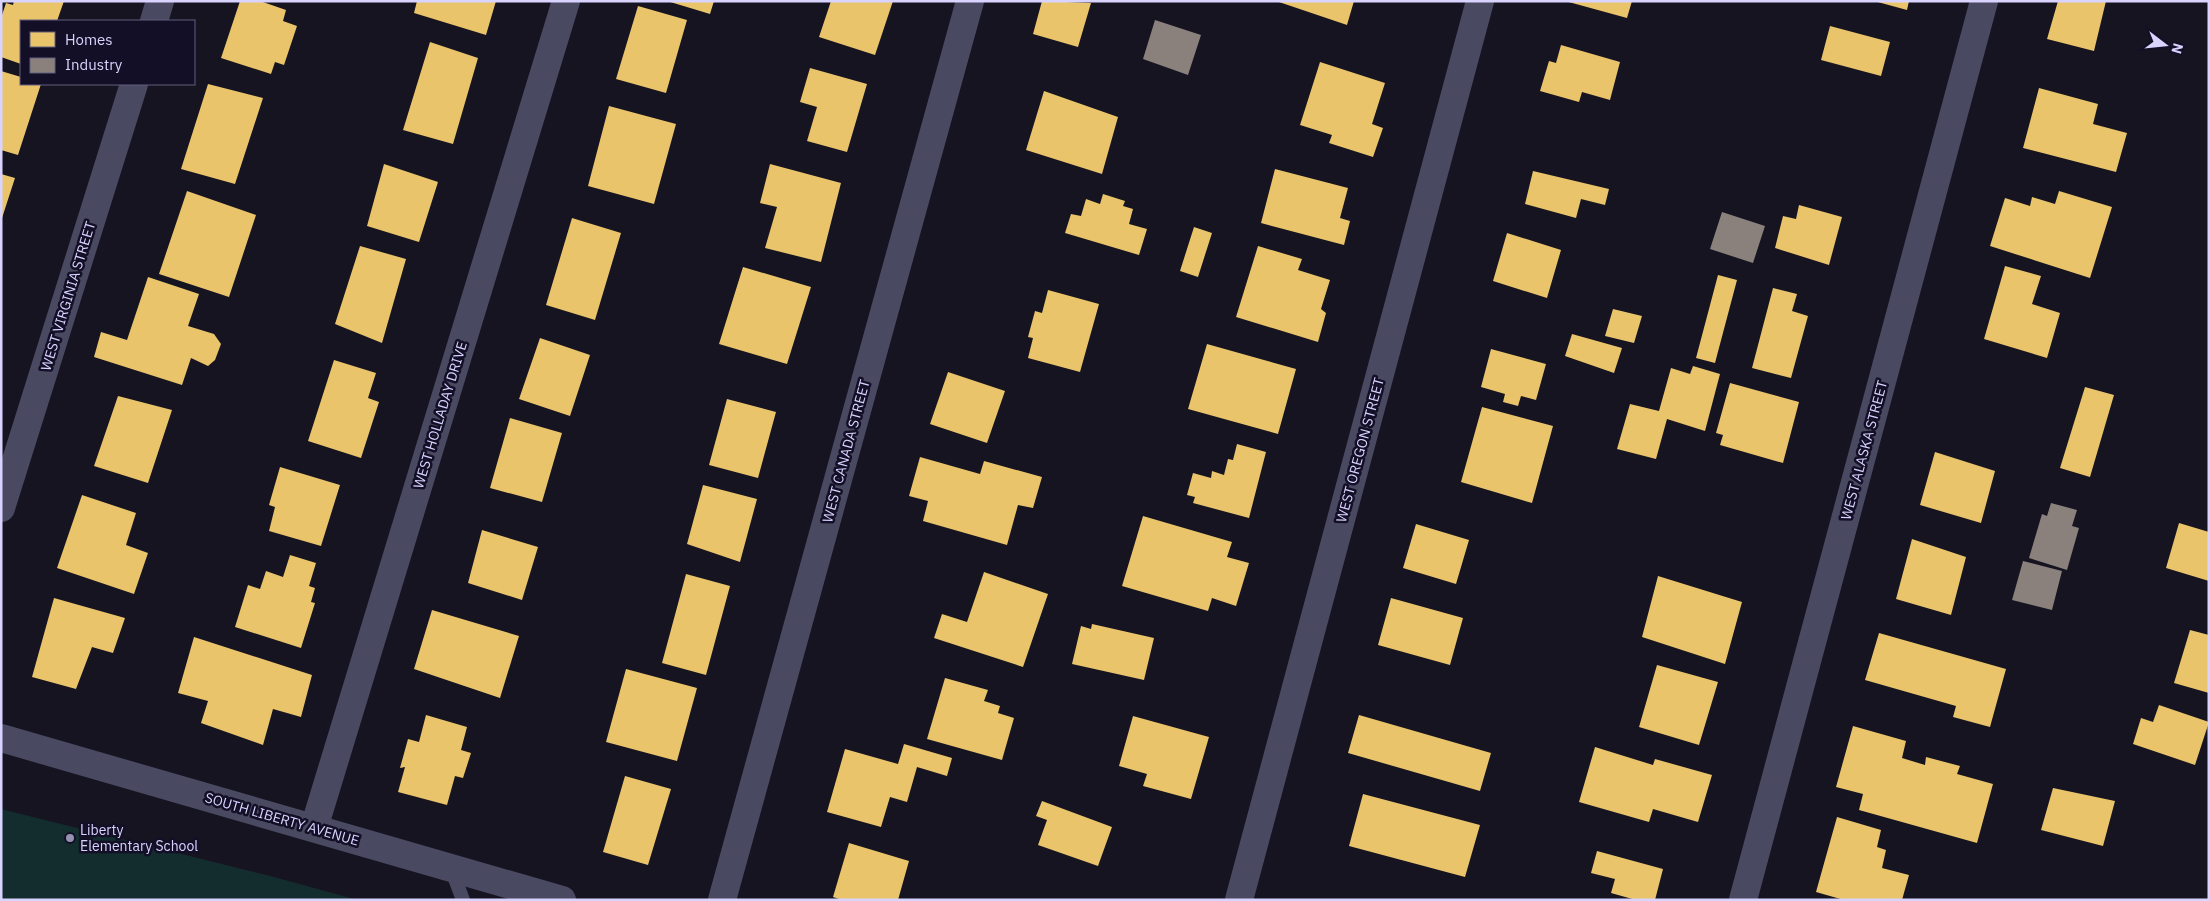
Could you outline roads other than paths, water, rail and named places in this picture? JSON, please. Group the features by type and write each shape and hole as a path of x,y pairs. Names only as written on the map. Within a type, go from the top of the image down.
{"street":[{"path":"154,20 160,1"},
{"name":"WEST HOLLADAY DRIVE","path":"314,828 566,1"},
{"name":"WEST CANADA STREET","path":"722,900 970,1"},
{"name":"WEST OREGON STREET","path":"1239,900 1480,1"},
{"name":"WEST ALASKA STREET","path":"1743,900 1984,1"},
{"name":"WEST VIRGINIA STREET","path":"1,508 134,85"},
{"name":"SOUTH LIBERTY AVENUE","path":"1,738 562,900"}],"lane":[{"path":"451,867 463,900"}],"place":[{"name":"Liberty Elementary School","path":"70,838"}]}
